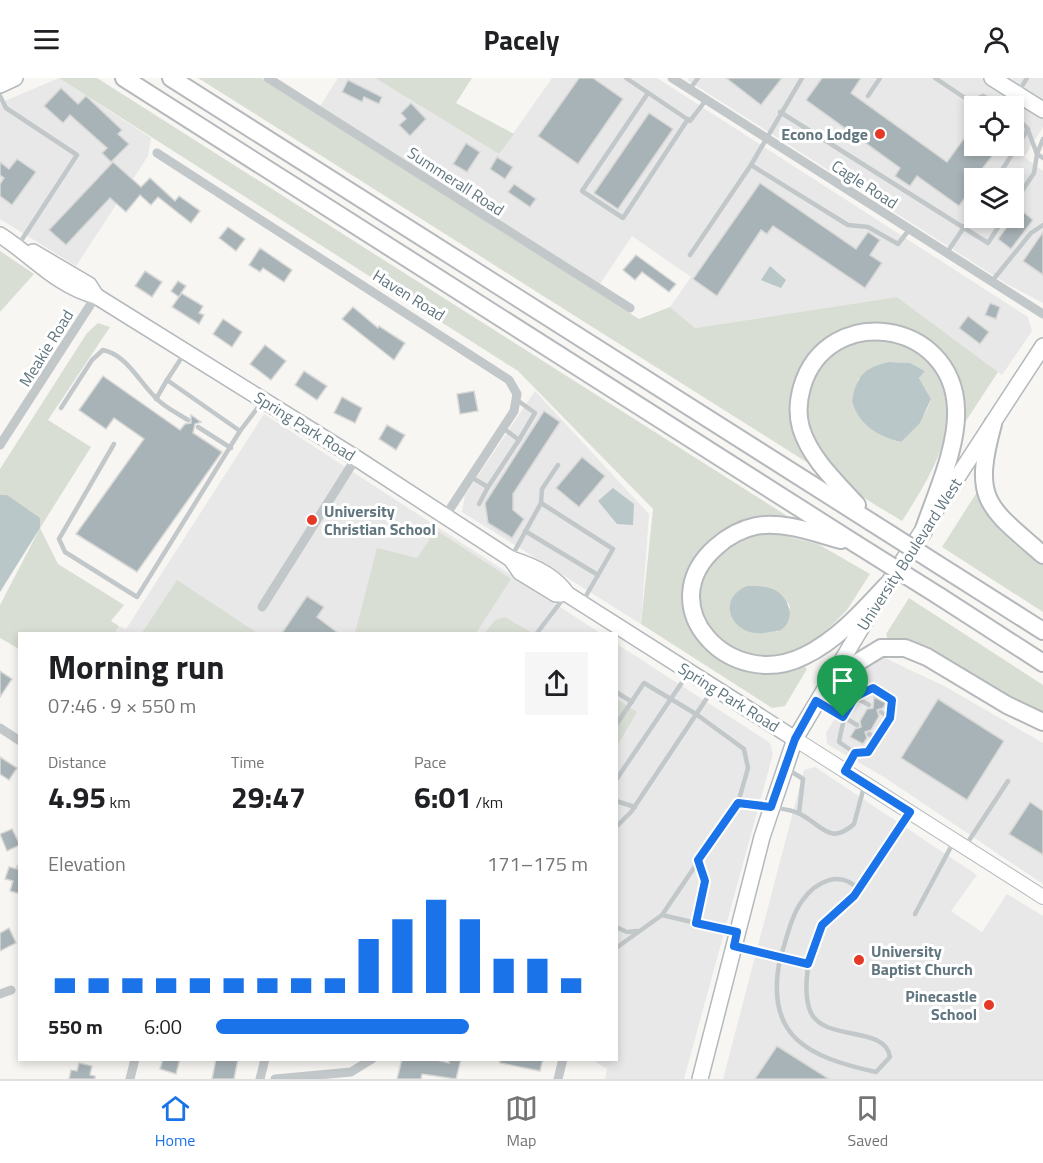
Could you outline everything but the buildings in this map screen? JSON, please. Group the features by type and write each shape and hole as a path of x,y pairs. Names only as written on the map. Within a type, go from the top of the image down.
{"highway":[{"path":"124,78 1043,663"},
{"path":"171,78 1043,631"},
{"path":"871,522 812,450 801,428 798,399 811,365 825,351 858,334 885,331 909,338 930,352 946,373 955,398 954,431 923,532"},
{"path":"993,424 984,462 985,491 989,502 1004,521 1043,555"},
{"path":"856,543 813,532 767,525 734,534 706,555 696,574 692,603 699,628 714,647 741,662 764,666 782,664 805,656 827,642 887,585"},
{"path":"827,681 881,648 905,648 927,657 1007,705 1043,722"}],"main road":[{"path":"0,85 15,78"},
{"path":"992,78 1043,110"},
{"name":"Spring Park Road","path":"0,235 18,246 49,274 80,292 96,296 446,515 511,559 529,564 582,604 1043,897"},
{"name":"University Boulevard West","path":"700,1079 771,807 795,739 827,681 887,585 1043,346"}],"street":[{"name":"Summerall Road","path":"268,78 630,308"},
{"name":"Cagle Road","path":"672,78 1043,314"},
{"name":"Haven Road","path":"157,153 458,345 509,380 517,400"},
{"name":"Meakie Road","path":"0,445 96,296"},
{"path":"446,515 514,411 517,400"},
{"path":"262,607 356,458"},
{"path":"0,728 18,740"},
{"path":"0,994 11,990"},
{"path":"130,1079 134,1061"},
{"path":"260,1079 264,1061"},
{"path":"275,1079 351,1072 369,1061"},
{"path":"558,1079 562,1061"}],"lane":[{"path":"626,78 690,121 706,100"},
{"path":"690,90 698,78"},
{"path":"690,255 751,165 802,78"},
{"path":"868,96 880,78"},
{"path":"935,78 964,97"},
{"path":"1017,94 1028,78"},
{"path":"648,93 582,191 623,218 688,119"},
{"path":"0,96 6,108 78,155 18,246"},
{"path":"780,112 988,243 998,228"},
{"path":"1024,126 1028,130 1036,154 1043,158"},
{"path":"1003,168 1028,130"},
{"path":"1024,188 1034,173 1036,154 1043,140"},
{"path":"751,165 848,225 868,227 898,244 909,230"},
{"path":"992,281 1031,233 1043,225"},
{"path":"946,254 963,228"},
{"path":"61,408 92,360 103,350 113,352 139,377 156,399 188,420"},
{"path":"156,399 185,351"},
{"path":"167,380 240,431"},
{"path":"114,444 59,539 65,552 137,597 240,431 264,400"},
{"path":"479,504 535,413 517,400"},
{"path":"198,427 231,448"},
{"path":"503,428 519,440"},
{"path":"511,559 540,503 542,489 558,465"},
{"path":"471,477 488,487"},
{"path":"540,503 613,549 582,604"},
{"path":"525,531 598,575"},
{"path":"538,632 567,594"},
{"path":"618,777 690,672"},
{"path":"827,681 869,705"},
{"path":"618,722 644,683 696,714 744,749 748,768 738,803 662,915 618,946"},
{"path":"618,825 634,807 714,687"},
{"path":"873,688 892,700 890,718 868,752 855,753 839,742 843,717 855,697 873,688"},
{"path":"618,693 632,702"},
{"path":"816,701 858,725"},
{"path":"881,712 890,718"},
{"path":"869,734 877,739"},
{"path":"845,771 855,753"},
{"path":"783,768 803,779 799,813"},
{"path":"915,914 959,844 1008,781"},
{"path":"738,803 799,813 828,834 837,834 848,830 854,824 865,783"},
{"path":"618,802 634,807"},
{"path":"858,889 845,879 836,878 820,884 802,901 780,959 776,981 779,1013 801,1044 815,1053 876,1072 890,1057 889,1049 880,1041 829,1028 814,1018 806,997 808,964 822,925 854,896 910,812"},
{"path":"696,923 705,881 698,860"},
{"path":"662,915 696,923 780,959 808,964"},
{"path":"618,928 627,932 637,931"}],"shaded area":[{"path":"59,78 151,138 148,156 76,266 0,219 0,103"},
{"path":"59,78 97,78 792,519 791,523 749,522 687,580 713,653 739,669 766,672 804,666 807,669 785,706 772,708 641,624 653,509 518,371"},
{"path":"198,78 261,78 639,319 670,307 695,328 897,297 998,372 962,427 936,348 902,328 869,324 839,332 811,356 797,381 811,458 808,463"},
{"path":"338,78 375,78 499,154 552,78 657,78 1028,317 1032,331 1002,375 897,297 695,328 670,307 691,277 632,236 600,284 320,106"},
{"path":"375,78 472,78 456,103 514,134 499,154"},
{"path":"689,78 981,78 1010,96 964,96 964,156 1024,156 1024,105 1043,117 1043,127 1024,157 1043,171 1043,303 1007,284 687,80"},
{"path":"1006,78 1043,78 1043,101"},
{"path":"0,251 34,274 0,312"},
{"path":"770,266 786,280 781,288 761,280"},
{"path":"98,323 110,327 48,420 91,447 40,528 7,495 0,495 0,469 87,333"},
{"path":"886,338 920,351 938,370 947,391 949,413 945,436 937,459 902,521 865,498 839,478 816,446 807,422 808,397 812,384 825,361 838,349 848,344","holes":["889,362 909,363 925,371 919,378 931,399 921,419 901,442 870,429 859,417 852,401 858,379"]},
{"path":"889,362 910,363 925,371 919,378 931,399 920,423 901,442 870,429 859,417 852,401 856,385 863,374 873,367"},
{"path":"535,391 649,514 641,624 462,512 465,495"},
{"name":"University Christian School","path":"264,414 598,632 116,632 119,626 126,629"},
{"path":"613,488 634,504 633,525 617,524 598,501"},
{"path":"977,492 980,492 1043,560 1043,612 942,547"},
{"path":"0,495 7,495 40,518 40,528 0,592"},
{"path":"40,528 58,564 124,605 111,621 119,626 116,632 18,632 18,648 0,638 0,605"},
{"path":"436,530 511,579 477,632 355,632 377,548 417,558"},
{"path":"773,533 818,544 870,574 847,610 819,638 801,649 769,660 759,660 719,643 703,619 699,594 706,570 724,549 748,536","holes":["747,586 763,587 789,604 790,608 777,632 731,611 733,597"]},
{"path":"177,580 255,632 143,632"},
{"path":"747,586 772,589 784,598 790,614 782,629 757,633 746,631 732,618 731,600 737,592"},
{"path":"909,598 1043,685 1043,717 889,642 886,634"},
{"path":"505,617 530,632 486,632 495,620"},
{"path":"618,645 770,743 773,754 684,1079 605,1079 607,1069 594,1061 618,1061"},
{"path":"883,657 944,686 1043,743 1043,884 884,777 827,744 826,733 866,666"},
{"path":"618,700 637,712 618,744"},
{"path":"815,767 977,875 951,911 982,932 1007,894 1043,916 1043,1079 723,1079 804,770"}],"place":[{"name":"Econo Lodge","path":"880,134"},
{"name":"University Christian School","path":"312,520"},
{"name":"University Baptist Church","path":"859,960"},
{"name":"Pinecastle School","path":"989,1005"}],"route":[{"path":"873,688 892,700 890,718 868,752 855,753 845,771 910,812 854,896 822,925 808,964 734,946 737,932 696,923 705,881 698,860 738,803 771,807 795,739 816,701 843,717 855,697 873,688"}]}
